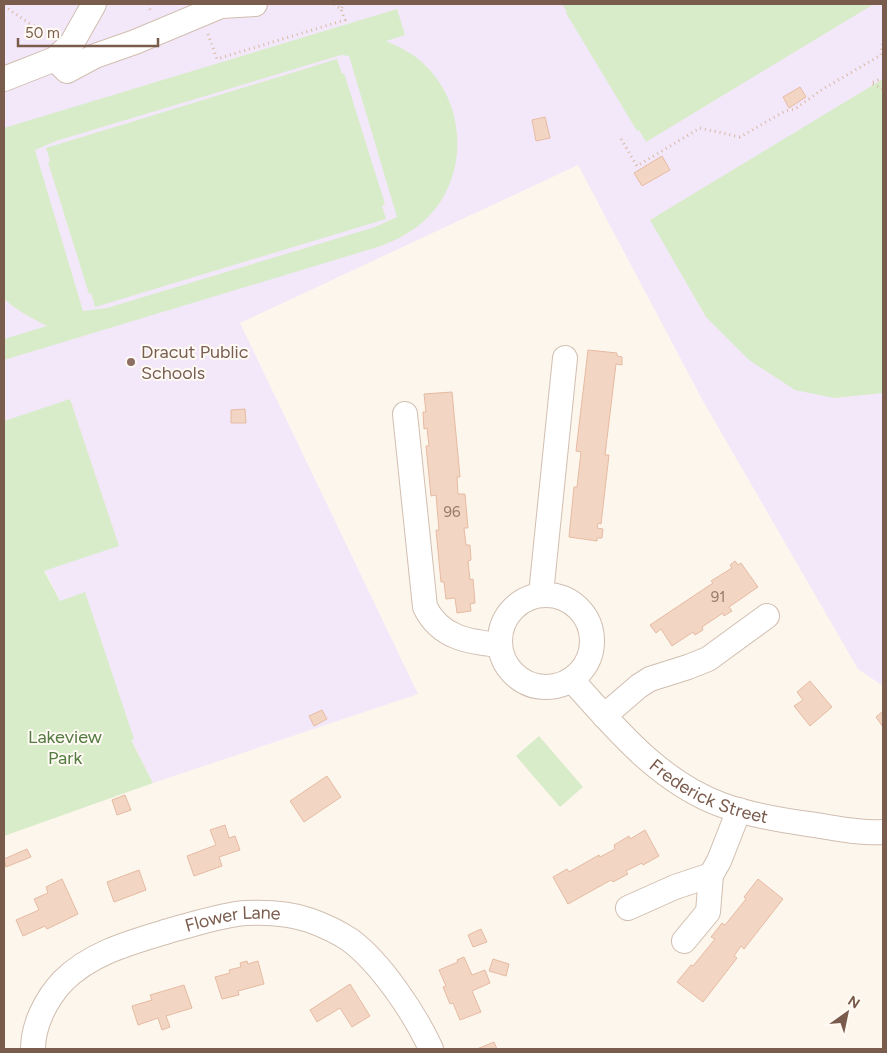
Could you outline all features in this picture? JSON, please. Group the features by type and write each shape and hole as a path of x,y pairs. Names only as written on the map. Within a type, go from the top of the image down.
{"street":[{"path":"4,79 55,59 72,44 94,4"},
{"path":"55,59 67,71 95,56 136,42 221,6 255,4"},
{"path":"541,594 565,358"},
{"path":"405,414 425,607 435,622 460,639 469,642 500,645"},
{"path":"541,594 551,594 569,600 583,613 588,621 593,639 592,649 585,666 572,680 554,687 535,686 511,671 502,654 500,645 502,627 510,611 524,600 541,594"},
{"path":"604,716 650,679 688,668 708,659 767,616"},
{"name":"Frederick Street","path":"572,680 637,750 673,778 708,799 739,810 801,823 883,832"},
{"path":"684,941 708,912 712,874 739,810"},
{"path":"628,908 712,874"},
{"name":"Flower Lane","path":"33,1049 35,1032 41,1013 52,997 63,982 97,956 125,944 205,920 243,913 267,912 307,920 350,940 372,960 392,984 431,1049"}],"path":[{"path":"200,15 217,59 345,20 341,9 334,4"},
{"path":"341,9 344,4"},
{"path":"4,6 53,36"},
{"path":"621,140 637,166 700,128 740,137 785,111 795,109 823,89 881,55 883,40"},
{"path":"883,78 871,83 883,89"}],"shaded area":[{"name":"Dracut Public Schools","path":"4,4 883,4 883,686 858,669 703,401 578,165 240,323 418,694 153,783 4,491"}],"green space":[{"path":"562,4 874,4 646,142 639,130 637,131"},
{"path":"397,9 405,35 386,41 419,59 441,85 450,104 456,125 457,146 455,167 448,187 438,206 418,226 392,241 381,246 4,360 4,339 47,326 25,314 4,299 4,128","holes":["341,55 349,56 397,217 375,227 107,308 83,311 35,150 56,141"]},
{"path":"337,59 342,74 344,73 385,204 382,206 386,219 95,307 91,293 89,294 48,162 50,161 46,148"},
{"path":"883,79 883,393 834,398 795,390 749,360 706,317 650,220"},
{"name":"Lakeview Park","path":"70,399 119,546 44,571 60,601 85,592 134,739 131,740 153,783 4,836 4,421"},
{"path":"539,736 583,787 560,807 516,756"}],"building":[{"path":"800,87 806,97 789,108 783,97"},
{"path":"545,117 550,138 536,141 532,120"},
{"path":"662,156 670,170 642,186 634,173"},
{"path":"588,350 617,353 617,356 622,357 622,365 616,364 605,455 609,455 601,524 598,523 597,528 603,529 602,538 597,538 597,541 569,537 574,487 577,487 581,452 576,451"},
{"path":"452,392 460,477 457,477 458,494 465,494 468,528 464,528 466,545 470,545 471,560 468,561 470,580 473,579 475,603 470,604 471,611 457,613 455,598 446,599 444,582 441,582 436,530 439,530 436,495 431,496 426,446 429,446 427,428 424,429 423,412 426,412 424,394"},
{"path":"245,409 246,423 231,423 231,410"},
{"path":"735,561 738,565 741,563 758,587 729,607 732,611 724,616 723,613 702,627 703,630 695,635 693,632 672,646 661,629 656,633 650,625 713,583 711,581 732,568 730,565"},
{"path":"810,681 832,707 810,726 794,706 803,700 797,692"},
{"path":"322,710 327,719 314,726 309,716"},
{"path":"883,711 883,727 876,717"},
{"path":"327,776 341,797 304,822 290,801"},
{"path":"125,795 131,810 117,815 112,800"},
{"path":"225,825 229,838 235,836 240,850 219,857 222,866 194,876 187,856 216,845 210,830"},
{"path":"645,830 659,856 643,865 642,863 626,871 628,874 613,882 611,880 568,904 553,877 567,869 569,872 599,855 600,857 615,849 614,845 629,836 630,839"},
{"path":"27,849 31,857 6,867 4,859"},
{"path":"139,870 146,890 114,902 107,882"},
{"path":"62,879 78,914 47,929 45,926 23,936 16,920 39,910 34,899 48,893 46,887"},
{"path":"758,879 783,899 744,949 741,946 734,956 737,958 703,1002 677,982 715,939 711,937 722,923 725,925 746,899 744,897"},
{"path":"481,929 487,942 473,947 468,935"},
{"path":"464,957 472,975 485,970 490,983 472,991 481,1012 460,1020 453,1003 450,1004 443,987 446,986 439,970 458,962 457,960"},
{"path":"493,959 509,964 506,976 489,971"},
{"path":"247,961 248,964 258,961 264,984 238,991 239,995 222,999 215,977 230,973 229,970 241,967 240,963"},
{"path":"350,984 370,1016 352,1027 340,1008 317,1022 310,1010"},
{"path":"184,985 192,1008 166,1016 170,1027 162,1030 158,1018 138,1025 132,1006 152,1000 150,995"},
{"path":"494,1042 497,1049 477,1049"}],"place":[{"name":"Dracut Public Schools","path":"131,362"}]}
